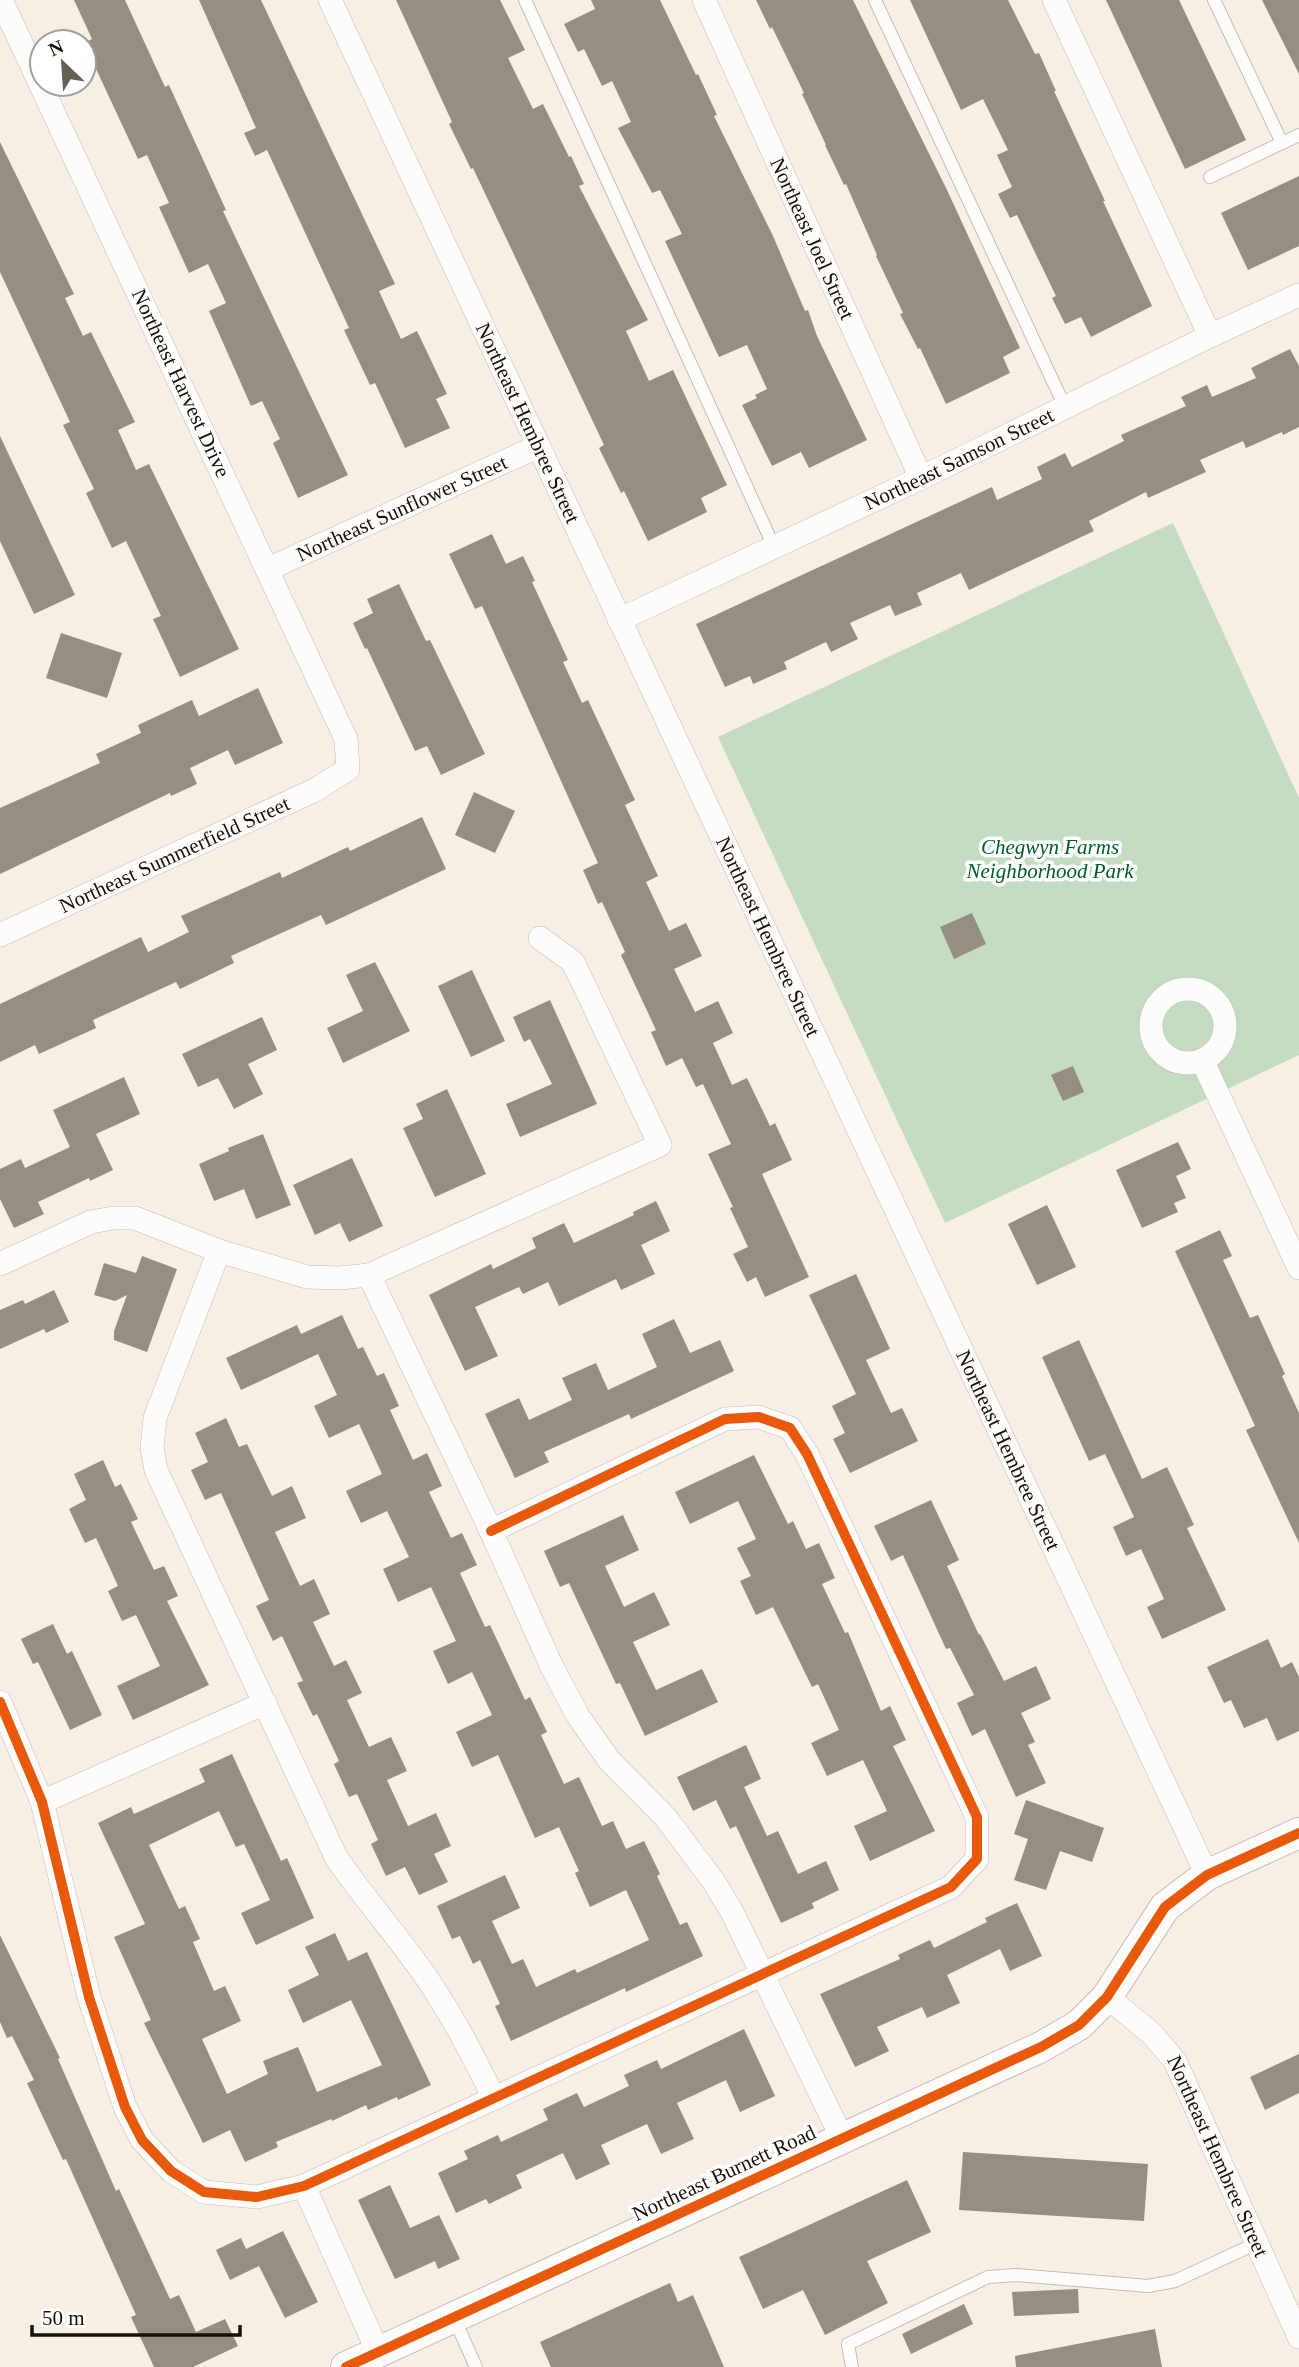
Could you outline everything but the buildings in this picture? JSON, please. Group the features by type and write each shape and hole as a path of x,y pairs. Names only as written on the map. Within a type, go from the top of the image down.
{"street":[{"name":"Northeast Hembree Street","path":"330,0 1207,1875"},
{"name":"Northeast Joel Street","path":"704,0 921,478"},
{"path":"1054,0 1210,336"},
{"name":"Northeast Harvest Drive","path":"1,1 346,738 348,769"},
{"name":"Northeast Samson Street","path":"619,620 921,478 1299,295"},
{"name":"Northeast Sunflower Street","path":"268,569 537,447"},
{"name":"Northeast Summerfield Street","path":"0,935 315,790 348,769"},
{"path":"0,1264 90,1222 135,1218 219,1251 307,1277 369,1275 660,1145 573,962 540,938"},
{"path":"1202,1060 1299,1268"},
{"path":"219,1251 155,1419 152,1448 156,1470 336,1857 359,1891 432,1984 494,2098"},
{"path":"369,1275 491,1531 552,1667 578,1716 609,1760 666,1818 714,1882 732,1912 843,2140"},
{"path":"0,1702 43,1802 89,1997 125,2107 142,2140 171,2171 204,2192 257,2197 304,2186 951,1887 977,1859 977,1817 807,1454 790,1428 759,1417 726,1419 491,1531"},
{"path":"43,1802 265,1703"},
{"name":"Northeast Burnett Road","path":"346,2367 1041,2047 1079,2025 1107,1997 1165,1908 1207,1875 1299,1833"},
{"name":"Northeast Hembree Street","path":"1107,1997 1152,2034 1175,2061 1257,2243 1294,2312 1299,2337"},
{"path":"304,2186 378,2352"}],"lane":[{"path":"525,0 774,547"},
{"path":"875,0 1065,407"},
{"path":"1214,0 1282,143"},
{"path":"1210,177 1299,135"},
{"path":"852,2367 848,2344 988,2277 1016,2275 1149,2286 1175,2281 1257,2243"},
{"path":"454,2318 476,2367"}],"green space":[{"name":"Chegwyn Farms Neighborhood Park","path":"1173,523 1299,798 1299,1055 945,1223 718,737"}],"cycle path":[{"path":"0,1702 42,1802 89,1997 125,2107 142,2140 171,2171 204,2192 257,2197 304,2186 951,1887 977,1859 977,1817 807,1454 790,1428 759,1417 725,1419 491,1531"},
{"path":"346,2367 1041,2047 1079,2025 1107,1997 1165,1907 1207,1875 1299,1833"}]}
